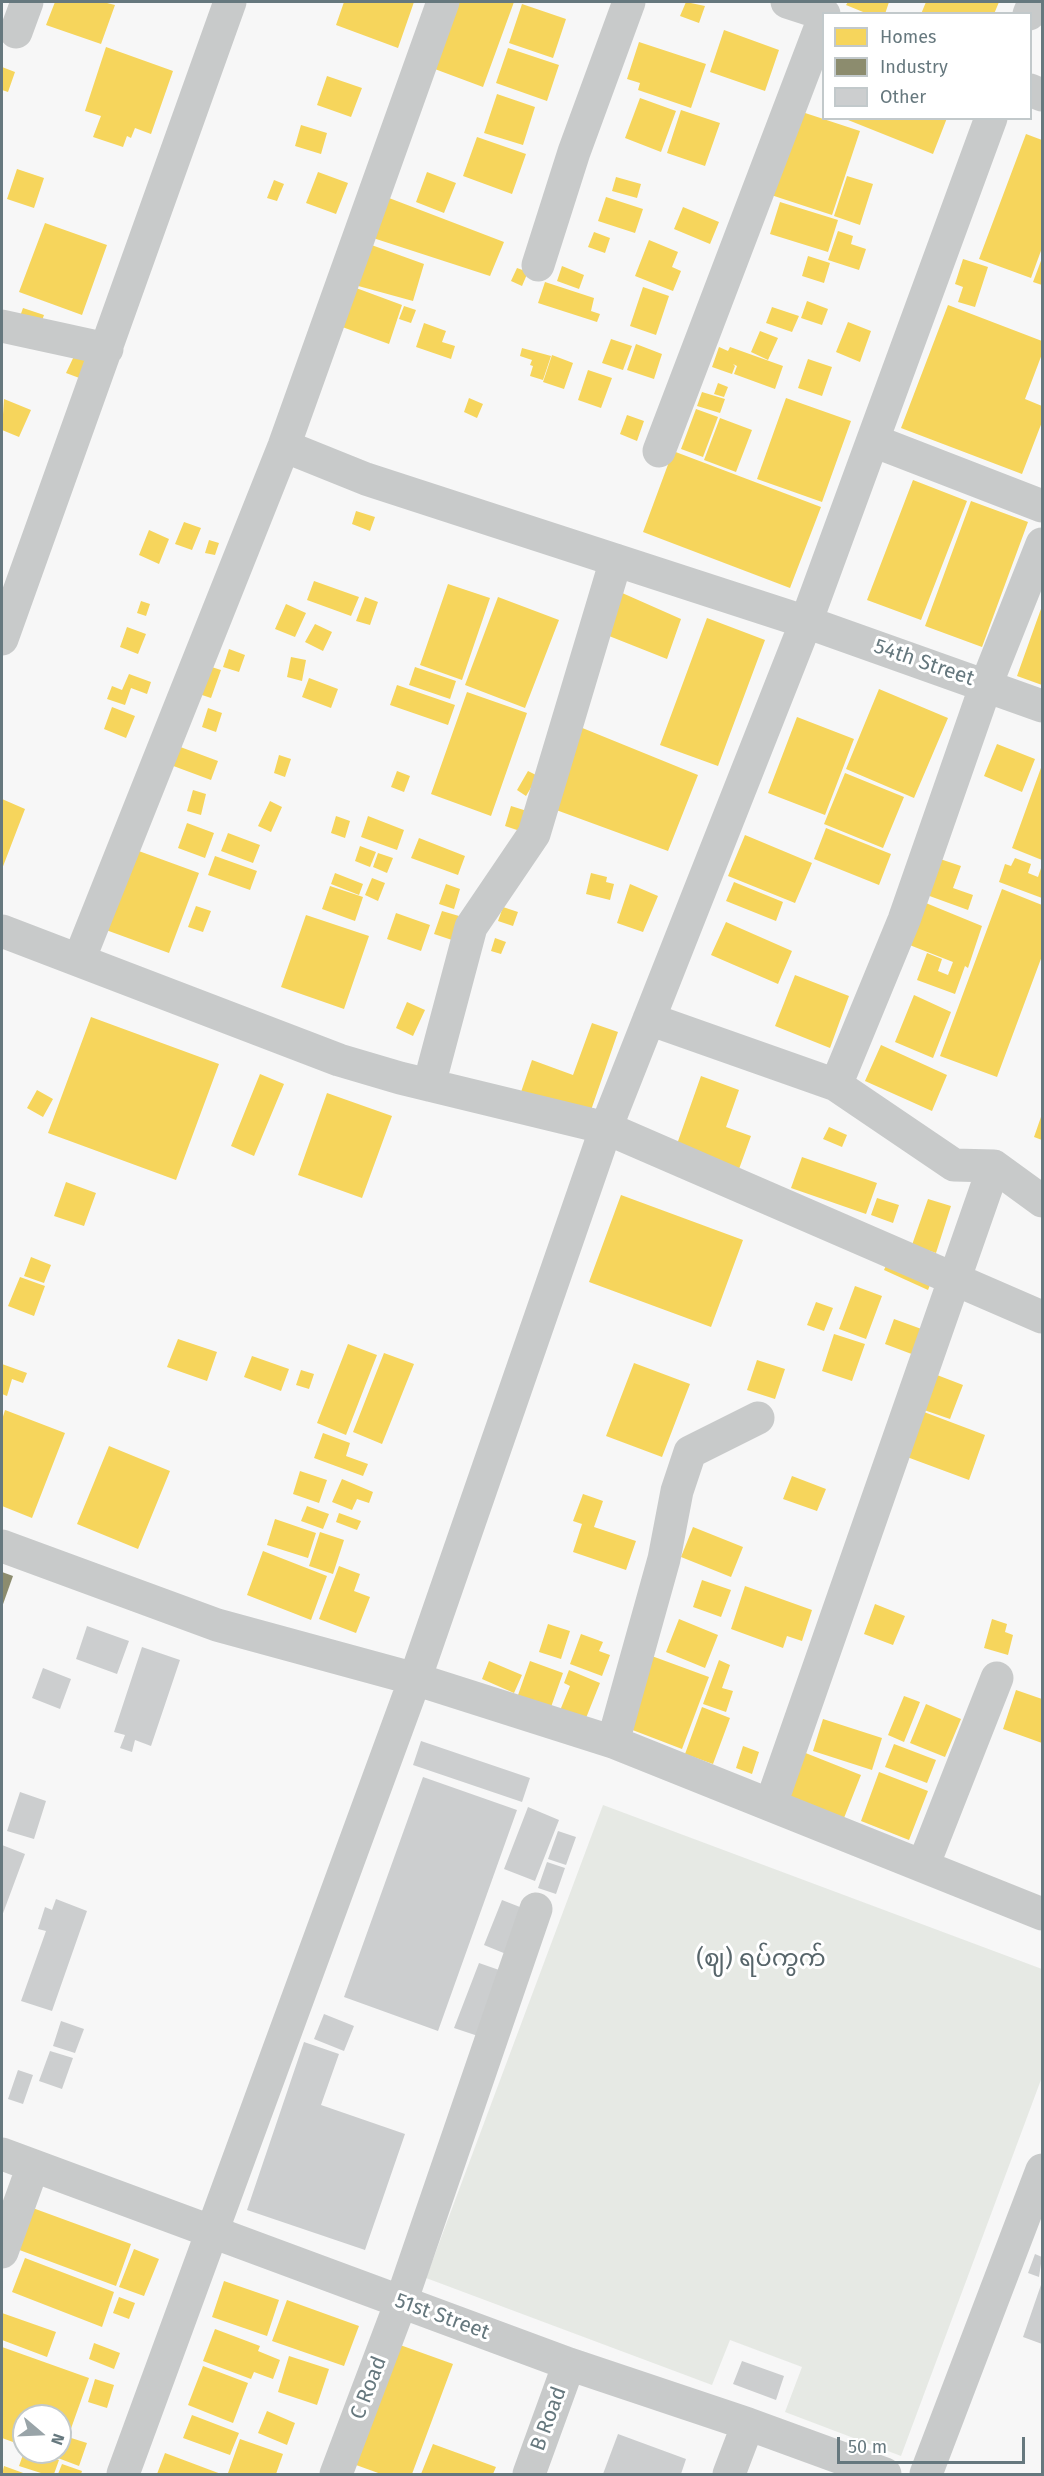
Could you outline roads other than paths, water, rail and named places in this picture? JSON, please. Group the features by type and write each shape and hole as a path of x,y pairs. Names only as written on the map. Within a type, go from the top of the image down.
{"street":[{"path":"16,32 27,2"},
{"path":"2,639 108,349 230,2"},
{"path":"79,960 284,446 444,2"},
{"path":"538,265 574,152 629,2"},
{"path":"787,2 822,14"},
{"path":"659,451 822,20"},
{"path":"123,2475 415,1679 606,1128 806,622 990,120"},
{"path":"2,326 108,349"},
{"path":"874,441 1042,506"},
{"name":"54th Street","path":"284,446 366,479 806,622 1042,706"},
{"path":"836,1085 904,920 986,685 1042,544"},
{"path":"429,1085 471,927 534,834 616,560"},
{"path":"2,931 339,1060 429,1085 606,1128 1042,1317"},
{"path":"649,1019 836,1085 954,1165 994,1166 1042,1202"},
{"path":"771,1804 994,1166"},
{"path":"613,1742 664,1559 677,1491 687,1458 690,1452 704,1443 758,1418"},
{"path":"2,1546 217,1625 415,1679 613,1742 1042,1914"},
{"path":"923,1866 997,1678"},
{"name":"C Road","path":"336,2475 401,2302 536,1909"},
{"name":"51st Street","path":"2,2154 569,2364 748,2424 885,2475"},
{"path":"2,2252 33,2166"},
{"path":"926,2475 1042,2170"},
{"name":"B Road","path":"529,2475 569,2364"},
{"path":"729,2475 748,2424"}],"district":[{"name":"(ဈ) ရပ်ကွက်","path":"761,1959"}]}
